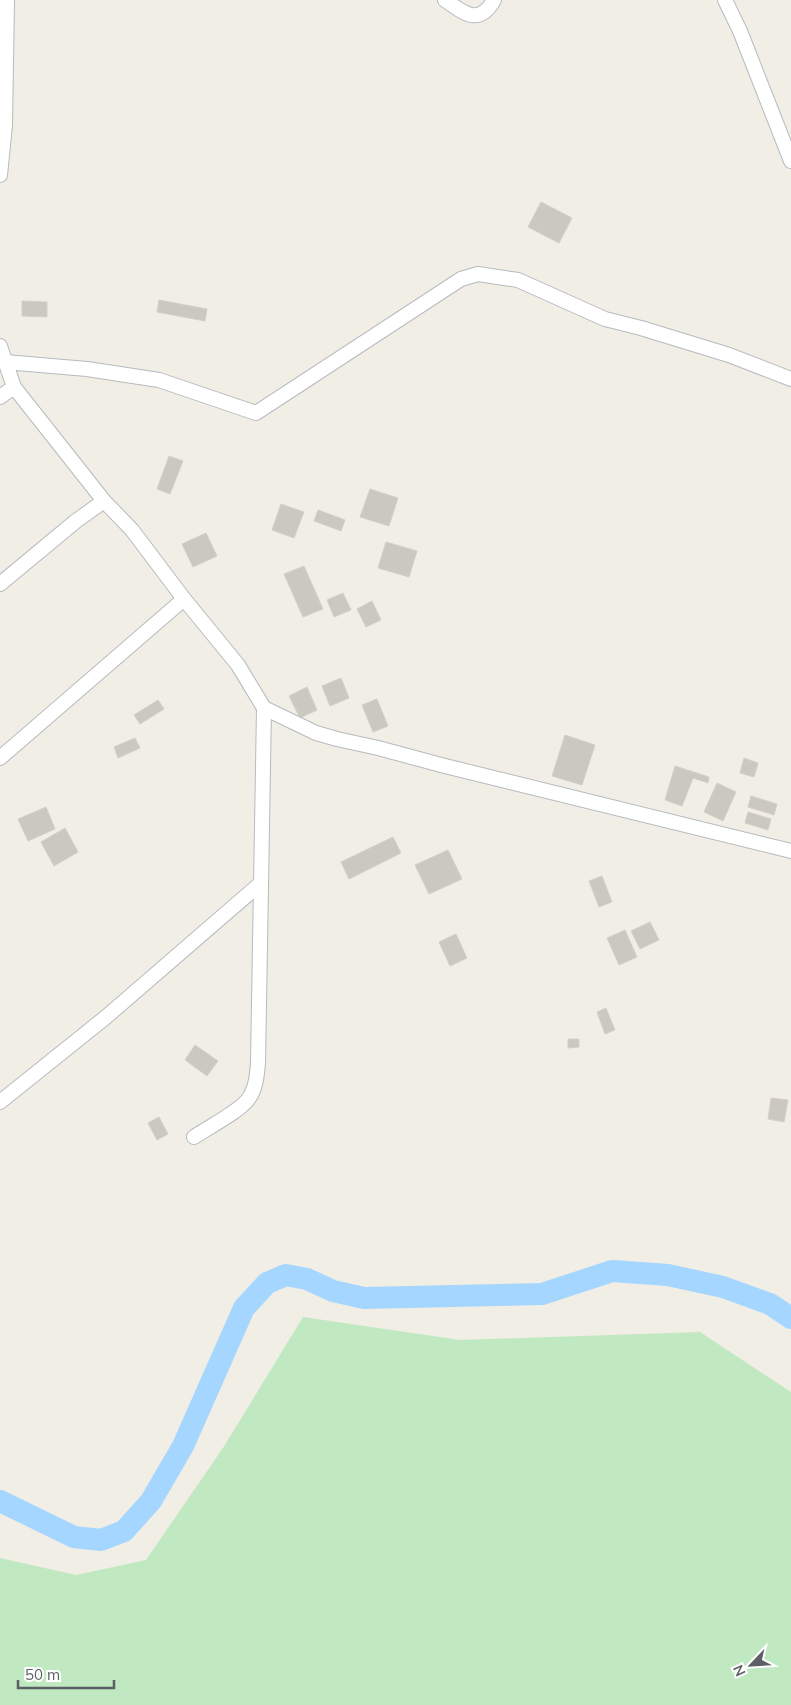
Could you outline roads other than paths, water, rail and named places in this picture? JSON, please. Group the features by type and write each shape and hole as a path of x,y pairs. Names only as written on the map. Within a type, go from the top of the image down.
{"street":[{"path":"0,176 5,125 2,82 6,0"},
{"path":"445,0 462,12 472,16 481,15 494,0"},
{"path":"725,0 740,31 791,161"},
{"path":"5,362 87,368 159,380 256,413 461,279 478,274 518,280 605,319 722,353 791,379"},
{"path":"0,346 14,387 104,501 132,530 184,599 238,665 264,708 258,1063 255,1085 249,1099 240,1107 194,1137"},
{"path":"0,397 14,387"},
{"path":"0,584 76,521 104,501"},
{"path":"0,758 184,599"},
{"path":"264,708 307,729 330,737 791,851"},
{"path":"0,1102 106,1017 261,883"}],"waterway":[{"path":"0,1501 74,1537 101,1540 124,1531 151,1501 183,1446 244,1308 267,1283 286,1275 307,1279 333,1291 364,1298 542,1294 612,1271 668,1275 723,1287 770,1304 791,1318"}]}
